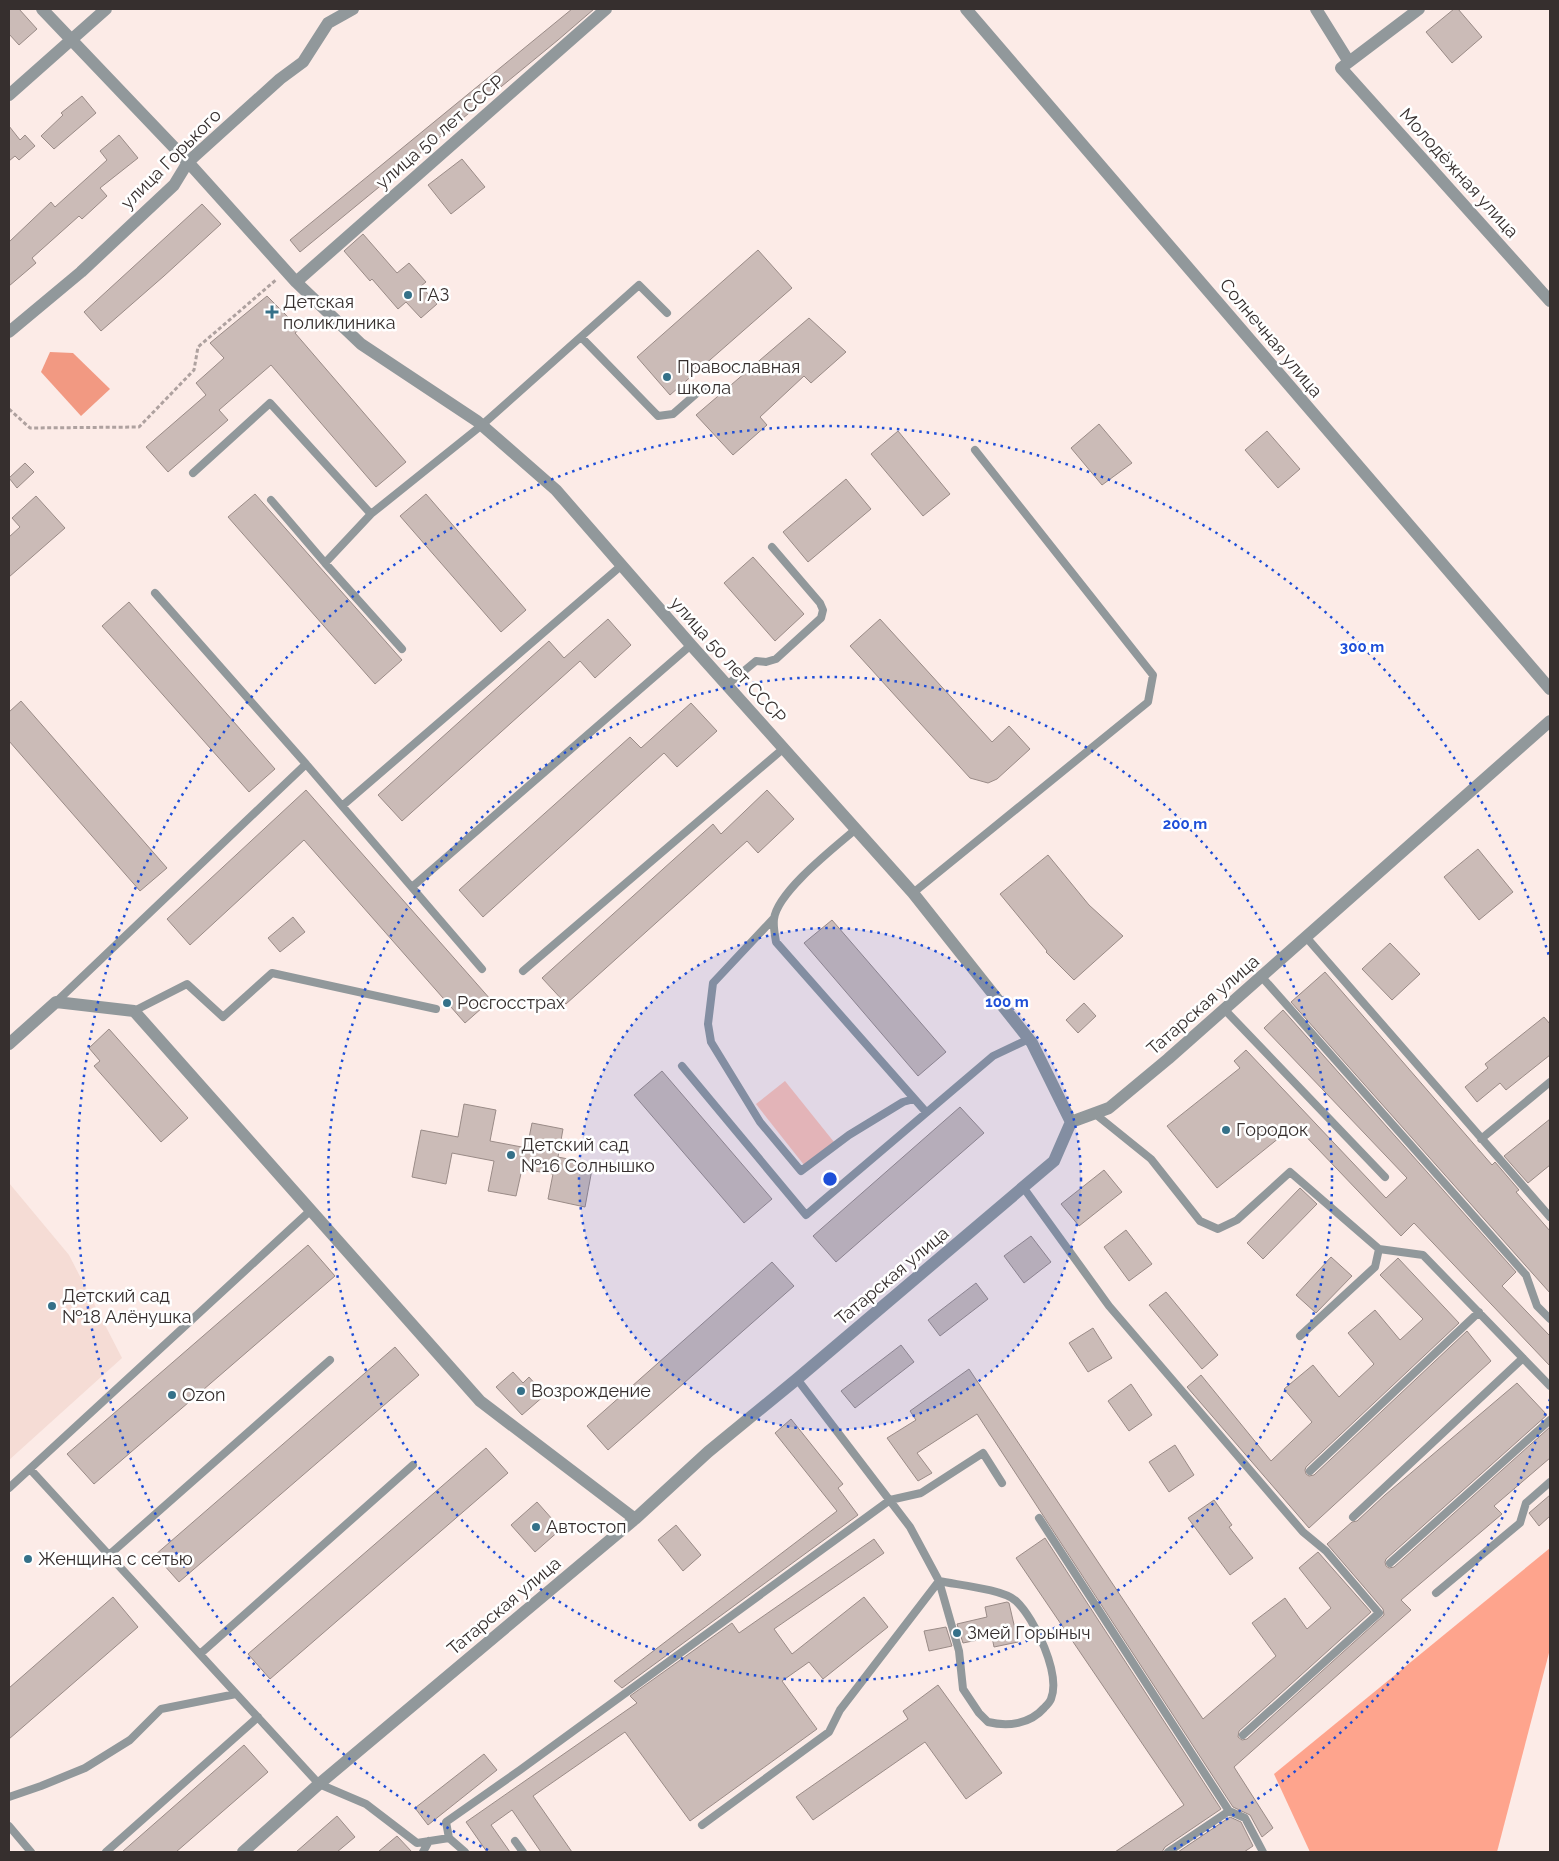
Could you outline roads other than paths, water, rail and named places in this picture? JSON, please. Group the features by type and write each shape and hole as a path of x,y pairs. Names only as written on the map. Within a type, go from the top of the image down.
{"street":[{"name":"улица 50 лет СССР","path":"42,9 188,162 296,282 361,344 482,425 556,490 691,645 913,893 1029,1039 1057,1092 1070,1122"},
{"path":"9,95 106,9"},
{"name":"улица Горького","path":"9,332 81,272 174,186 188,162 280,79 303,62 328,23 353,9"},
{"name":"улица 50 лет СССР","path":"296,282 606,9"},
{"name":"Солнечная улица","path":"966,9 1550,689"},
{"path":"1316,9 1345,65 1418,9"},
{"name":"Молодёжная улица","path":"1345,65 1550,301"},
{"name":"Татарская улица","path":"243,1852 319,1784 635,1519 708,1452 1054,1161 1070,1122 1109,1108 1550,721"},
{"path":"9,1044 56,1002 134,1011 480,1402 635,1519"}],"lane":[{"path":"325,563 371,514 482,425 639,286 667,313"},
{"path":"581,337 658,416 673,414 705,386"},
{"path":"193,473 270,403 371,514"},
{"path":"913,893 1148,702 1153,674 975,450"},
{"path":"271,500 402,649"},
{"path":"727,685 756,661 766,662 776,659 820,618 823,610 820,603 772,547"},
{"path":"342,806 622,565"},
{"path":"155,593 306,764 482,969"},
{"path":"412,887 691,645"},
{"path":"523,971 784,748"},
{"path":"56,1002 306,764"},
{"path":"856,829 806,872 783,900 774,918 714,983 708,1024 711,1042 760,1122 801,1170 849,1135 903,1102 914,1099"},
{"path":"774,918 776,942 926,1112"},
{"path":"1306,937 1550,1217"},
{"path":"134,1011 187,984 223,1017 272,972 436,1009"},
{"path":"1261,976 1526,1275 1537,1306 1550,1319"},
{"path":"1224,1009 1386,1177"},
{"path":"682,1066 806,1215 993,1056 1029,1039"},
{"path":"1481,1139 1550,1082"},
{"path":"1094,1113 1151,1159 1200,1221 1218,1229 1237,1220 1290,1172 1379,1249 1423,1255 1550,1386"},
{"path":"1023,1187 1109,1306 1303,1532 1326,1551 1379,1614 1242,1735"},
{"path":"9,1488 311,1210"},
{"path":"1300,1336 1375,1267 1379,1249"},
{"path":"1310,1471 1479,1312"},
{"path":"1354,1517 1523,1358"},
{"path":"109,1555 330,1360"},
{"path":"797,1379 910,1528 938,1581 959,1651 963,1689 979,1713 988,1722 1010,1724 1028,1722 1051,1700 1052,1681 1049,1657 1036,1629 1016,1601 1001,1593 938,1581"},
{"path":"1390,1563 1550,1420"},
{"path":"465,1852 449,1838 446,1822 536,1759 890,1500 922,1492 983,1454 1002,1483"},
{"path":"200,1654 413,1465"},
{"path":"30,1468 319,1784 366,1804 417,1843 449,1838"},
{"path":"1436,1593 1520,1523 1526,1503 1550,1482"},
{"path":"1039,1518 1229,1811 1245,1818 1263,1852"},
{"path":"702,1826 829,1732 840,1710 938,1581"},
{"path":"9,1797 42,1786 84,1768 130,1740 161,1709 236,1694"},
{"path":"106,1852 258,1717"},
{"path":"1168,1852 1229,1811"},
{"path":"9,1826 32,1852"},
{"path":"423,1852 429,1841"},
{"path":"515,1841 523,1852"}],"place":[{"name":"ГАЗ","path":"408,295"},
{"name":"Детская поликлиника","path":"272,312"},
{"name":"Православная школа","path":"667,377"},
{"name":"Росгосстрах","path":"447,1003"},
{"name":"Городок","path":"1226,1130"},
{"name":"Детский сад №16 Солнышко","path":"511,1155"},
{"name":"Детский сад №18 Алёнушка","path":"52,1306"},
{"name":"Возрождение","path":"521,1391"},
{"name":"Ozon","path":"172,1395"},
{"name":"Автостоп","path":"536,1527"},
{"name":"Женщина с сетью","path":"28,1559"},
{"name":"Змей Горыныч","path":"957,1633"}]}
